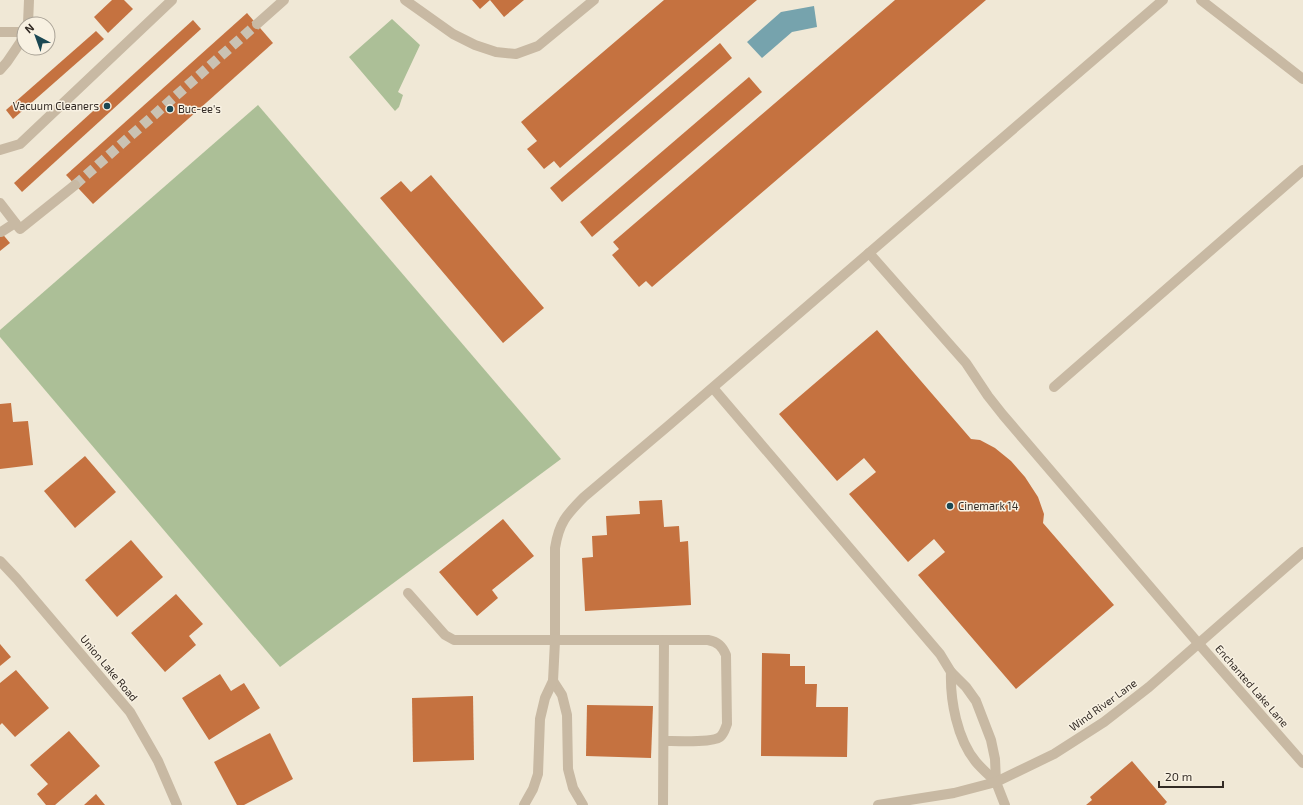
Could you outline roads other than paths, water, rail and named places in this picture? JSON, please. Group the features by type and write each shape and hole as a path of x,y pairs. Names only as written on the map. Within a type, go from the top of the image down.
{"street":[{"path":"28,16 29,0"},
{"path":"0,150 20,144 172,0"},
{"path":"257,24 284,0"},
{"path":"405,0 453,34 474,45 496,52 516,54 538,46 594,0"},
{"path":"524,805 533,789 538,774 540,719 545,698 553,681 555,641 555,548 557,534 563,521 584,497 1164,0"},
{"path":"1201,0 1303,79"},
{"path":"0,32 16,32"},
{"path":"0,70 16,49"},
{"path":"1054,387 1303,170"},
{"path":"0,204 4,216 15,223 20,229 75,185"},
{"path":"1,232 15,223"},
{"name":"Enchanted Lake Lane","path":"869,253 966,363 1003,415 1303,763"},
{"path":"712,388 940,654 951,672 966,686 976,700 995,759 996,782 1005,805"},
{"name":"Wind River Lane","path":"878,805 954,793 996,782 1054,754 1104,722 1149,687 1303,552"},
{"name":"Union Lake Road","path":"0,562 17,579 130,712 158,761 177,805"},
{"path":"408,593 445,634 454,640 708,640 716,642 722,647 726,655 726,724 724,732 719,738 710,741 664,741"},
{"path":"663,805 664,640"},
{"path":"951,672 951,699 954,714 966,746 975,761 996,782"},
{"path":"553,681 562,695 568,715 568,769 573,788 583,805"}],"water":[{"path":"814,6 817,27 792,32 762,58 747,42 781,12"}],"tunnel":[{"path":"75,185 257,24"}],"place":[{"name":"Vacuum Cleaners","path":"107,106"},
{"name":"Buc-ee's","path":"170,109"},
{"name":"Cinemark 14","path":"950,506"}]}
